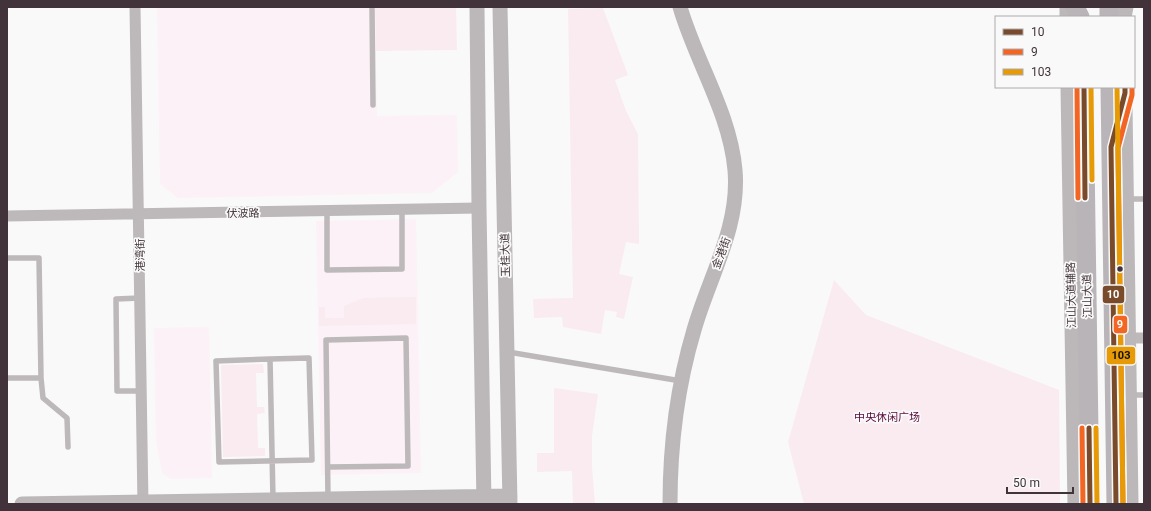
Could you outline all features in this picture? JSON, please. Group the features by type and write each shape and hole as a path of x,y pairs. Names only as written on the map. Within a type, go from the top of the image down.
{"highway":[{"path":"1075,7 1080,16"},
{"name":"江山大道","path":"1082,499 1076,110 1084,88"},
{"path":"1120,89 1111,147 1128,497"}],"street":[{"name":"港湾街","path":"135,7 143,503"},
{"path":"477,7 484,500"},
{"name":"玉桂大道","path":"500,7 510,500"},
{"name":"金港街","path":"670,504 672,445 681,381 688,350 700,311 729,232 735,200 735,171 732,147 725,123 694,47 680,7"},
{"path":"1068,88 1076,110"},
{"path":"1120,89 1126,199 1121,338 1137,395 1128,497"},
{"name":"伏波路","path":"7,216 139,215 479,208"},
{"path":"1121,338 1144,338"},
{"path":"22,504 250,502 328,499 510,500"}],"lane":[{"path":"372,7 373,105"},
{"path":"1126,199 1144,199"},
{"path":"327,211 327,270 402,269 402,210"},
{"path":"7,258 39,258 41,378 43,398 67,418 68,447"},
{"path":"140,298 116,299 116,322 117,391 141,390"},
{"path":"328,467 408,466 406,338 326,340 328,499"},
{"path":"507,352 681,381"},
{"path":"310,358 312,460 272,461 219,462 216,361 310,358"},
{"path":"270,359 274,500"},
{"path":"7,378 41,378"}],"shaded area":[{"path":"157,7 375,7 377,116 457,115 458,172 432,193 178,198 160,184"},
{"path":"416,219 421,473 321,475 316,221"},
{"path":"209,327 212,478 171,479 162,473 156,441 154,328"}],"green space":[{"path":"375,7 456,7 457,50 376,51"},
{"path":"603,8 628,75 615,80 626,111 638,134 639,244 626,242 619,274 633,277 624,319 616,317 617,312 605,310 601,334 563,327 562,317 534,318 533,299 573,298 568,9"},
{"name":"中央休闲广场","path":"834,280 866,315 1059,390 1060,504 804,504 788,442"},
{"path":"416,297 416,324 319,326 319,307 325,307 325,318 344,318 344,306 364,298"},
{"path":"263,364 264,373 256,373 257,407 264,407 265,413 257,414 258,448 265,448 265,456 223,457 221,365"},
{"path":"554,388 598,394 592,436 592,467 595,504 573,504 572,471 537,472 537,453 554,453"}],"transit line":[{"name":"9","path":"1077,88 1078,198"},
{"name":"10","path":"1084,88 1085,198"},
{"name":"103","path":"1091,88 1092,180"},
{"name":"103","path":"1117,88 1123,504"},
{"name":"10","path":"1116,504 1111,147 1125,88"},
{"name":"9","path":"1123,504 1118,148 1132,95 1132,88"},
{"name":"9","path":"1082,428 1083,504"},
{"name":"10","path":"1089,428 1090,504"},
{"name":"103","path":"1096,428 1097,504"}]}
